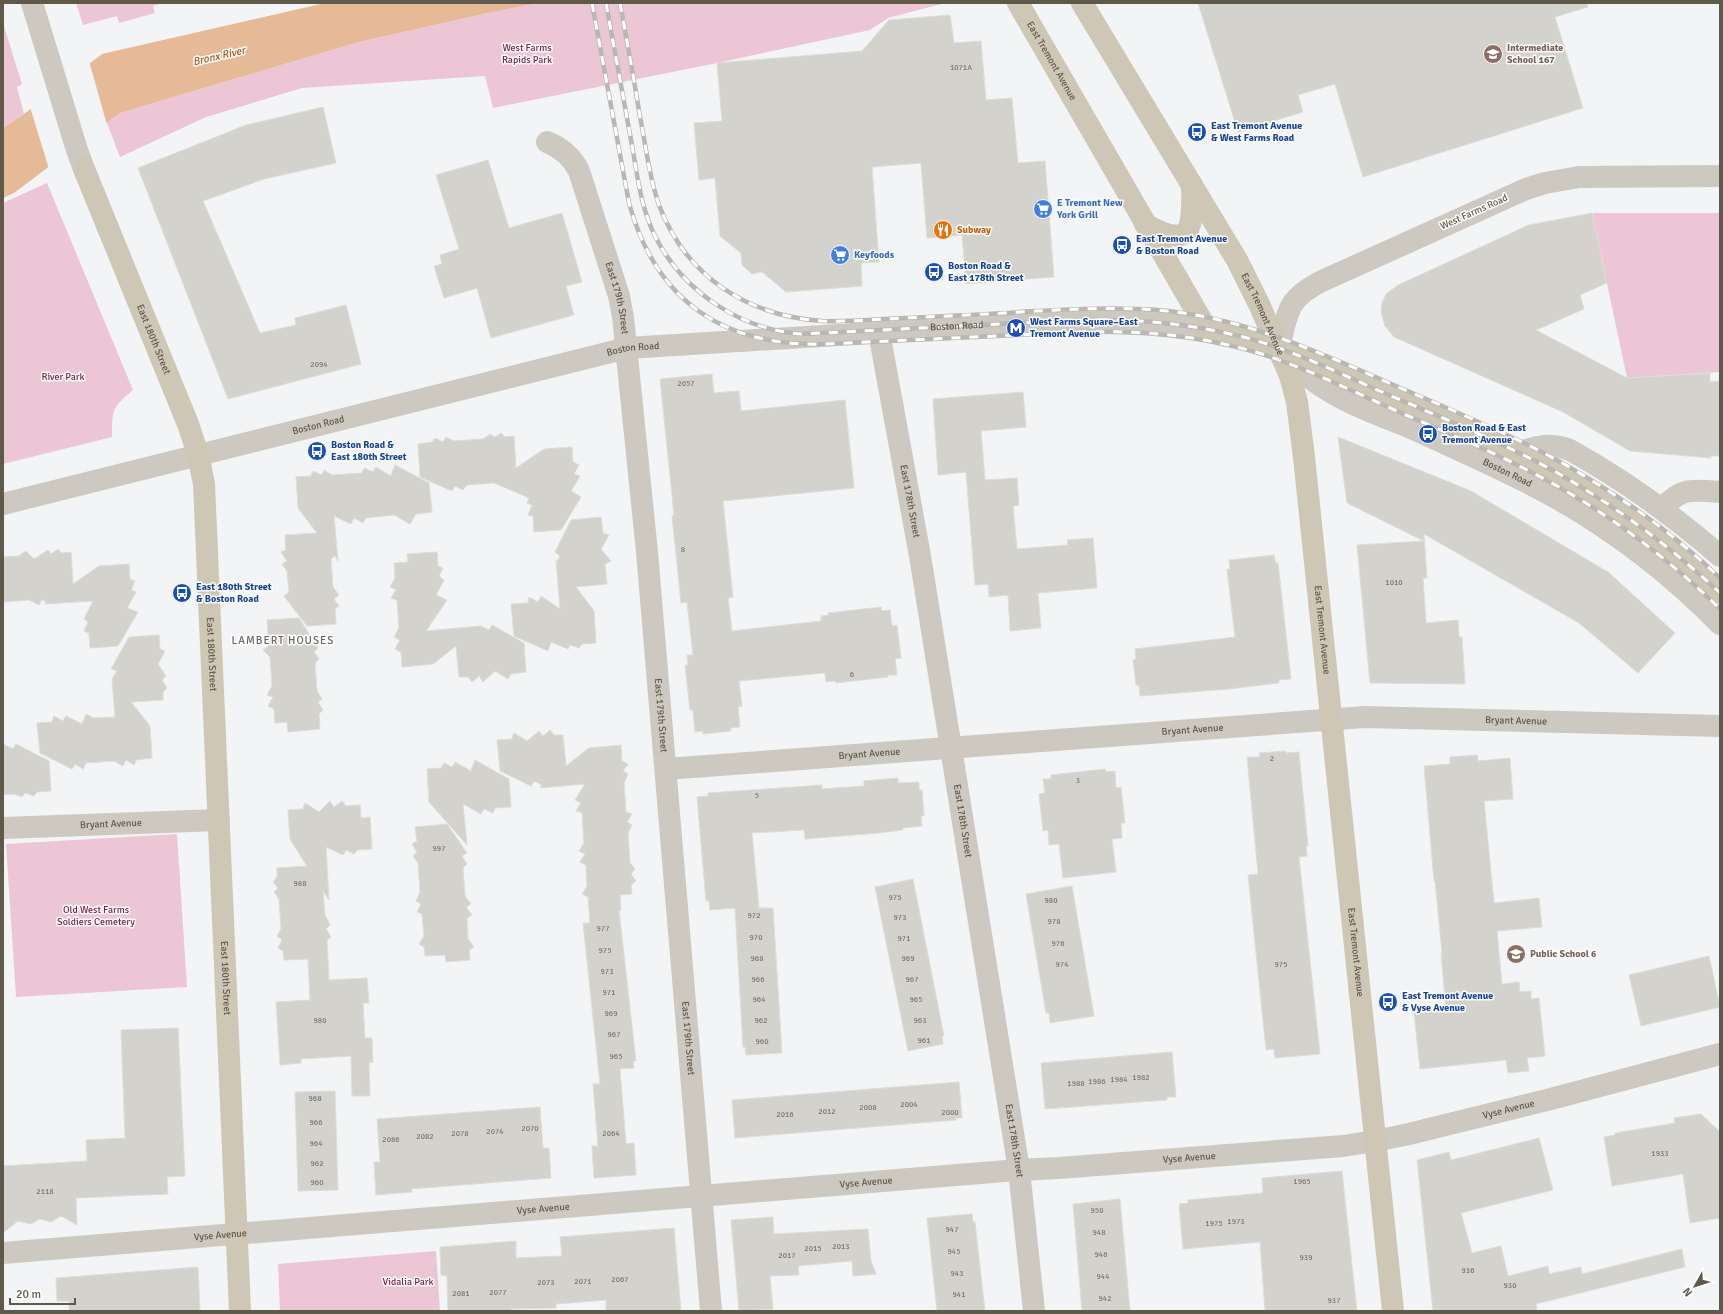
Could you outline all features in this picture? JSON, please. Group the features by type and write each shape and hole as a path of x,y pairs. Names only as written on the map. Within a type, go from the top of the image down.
{"main road":[{"name":"East Tremont Avenue","path":"1018,3 1206,328"},
{"name":"East Tremont Avenue","path":"1082,3 1244,273 1290,376 1297,402 1393,1311"},
{"name":"East 180th Street","path":"80,160 188,424 198,454 204,484 240,1311"},
{"path":"1145,224 1156,231 1173,236 1179,236 1187,231 1190,228 1192,218 1192,185"},
{"name":"Boston Road","path":"1206,328 1242,336 1278,348 1442,418 1519,453 1574,483 1644,529 1675,553 1720,593"}],"street":[{"name":"East 180th Street","path":"32,3 80,160"},
{"name":"East 179th Street","path":"547,142 561,149 568,155 575,163 582,177 622,306 647,552 711,1311"},
{"name":"West Farms Road","path":"1278,348 1290,307 1294,300 1305,290 1526,189 1545,182 1579,177 1720,176"},
{"name":"Boston Road","path":"3,504 198,454 627,348 1100,319 1156,321 1206,328"},
{"name":"East 178th Street","path":"879,332 918,549 1019,1170 1034,1311"},
{"name":"Boston Road","path":"1278,348 1312,380 1341,398 1509,473 1580,513 1631,547 1661,570 1720,624"},
{"path":"1519,453 1543,445 1561,447 1570,450 1625,483 1662,509 1720,556"},
{"path":"1662,509 1675,495 1684,492 1701,490 1720,492"},
{"name":"Bryant Avenue","path":"666,769 1365,717 1720,726"},
{"name":"Bryant Avenue","path":"3,828 219,820"},
{"name":"Vyse Avenue","path":"3,1253 1019,1170 1343,1146 1409,1134 1720,1054"}],"green space":[{"path":"76,3 163,3 153,6 155,13 119,23 117,16 83,25"},
{"name":"West Farms Rapids Park","path":"539,3 945,3 888,18 870,30 717,63 493,108 485,76 302,88 206,117 120,157 107,123 120,113 359,42"},
{"path":"3,23 22,84 17,87 24,114 3,128"},
{"name":"River Park","path":"47,183 133,390 117,405 112,420 112,437 3,464 3,203"},
{"path":"1592,213 1720,213 1720,372 1627,378"},
{"name":"Old West Farms Soldiers Cemetery","path":"177,834 187,987 16,997 6,844"},
{"name":"Vidalia Park","path":"436,1251 440,1311 280,1311 278,1264"}],"water":[{"name":"Bronx River","path":"325,3 539,3 359,42 120,113 14,193 3,198 3,128 24,114 102,54"}],"pier":[{"path":"89,61 107,125 49,169 30,107"}],"building":[{"path":"1198,3 1587,3 1588,7 1555,17 1583,108 1363,177 1335,84 1298,95 1303,112 1238,132"},
{"path":"950,15 954,43 981,41 986,100 1012,98 1018,163 1045,161 1054,277 966,284 962,235 927,238 921,163 872,167 879,262 861,263 862,286 786,292 762,272 752,274 742,265 741,253 720,236 715,178 699,180 694,123 722,121 717,63 862,51 889,20"},
{"path":"323,107 336,163 264,179 203,201 260,333 296,325 295,318 346,305 361,364 228,399 138,168 246,125"},
{"path":"488,160 509,228 562,213 582,282 566,286 574,315 491,338 477,288 444,298 434,266 442,264 440,255 459,249 436,175"},
{"path":"1592,213 1607,283 1580,295 1584,309 1536,330 1627,378 1710,373 1710,382 1720,381 1720,456 1711,456 1711,458 1630,451 1563,412 1394,337 1385,326 1381,312 1382,303 1386,294 1398,285 1529,225"},
{"path":"712,374 714,393 739,391 741,411 845,400 854,488 723,501 733,597 728,598 732,631 821,621 821,616 829,615 828,613 881,607 882,611 890,610 892,626 897,625 901,658 895,659 897,675 888,675 888,677 836,683 835,681 826,682 825,673 739,681 742,706 738,707 740,727 731,728 731,731 703,734 703,731 695,732 693,710 690,710 685,665 688,665 687,655 693,655 687,602 681,603 672,516 674,515 660,379"},
{"path":"1023,392 1026,427 981,431 985,480 1017,478 1019,505 1013,506 1017,549 1068,545 1067,540 1093,538 1097,588 1038,593 1041,628 1010,631 1008,595 989,597 988,584 975,585 966,472 938,475 933,399"},
{"path":"501,433 505,437 514,436 516,468 544,449 572,447 573,462 579,465 574,474 580,476 571,491 581,497 561,530 534,532 533,516 528,515 532,505 527,503 529,498 494,483 467,485 463,490 455,486 452,491 420,477 418,444 432,442 435,438 443,442 446,437 454,441 483,439 490,434 495,437"},
{"path":"1338,437 1471,491 1608,572 1675,633 1638,673 1579,623 1424,534 1427,578 1423,578 1426,623 1458,620 1459,637 1462,637 1465,684 1370,683 1357,545 1424,541 1347,503"},
{"path":"395,465 429,483 432,512 416,514 410,524 394,515 366,518 363,523 354,518 351,524 334,516 338,561 335,556 331,559 333,587 339,595 334,599 339,606 335,609 336,624 307,626 284,596 289,592 287,571 282,564 287,561 281,552 286,550 285,535 317,533 298,508 296,477 311,476 313,471 322,475 324,470 332,475 362,473 364,468 373,472 376,467 391,476"},
{"path":"601,517 603,533 609,535 601,549 611,561 605,564 607,584 576,587 594,611 596,643 582,644 579,648 570,645 568,649 551,642 548,651 514,636 511,604 528,603 529,597 538,602 541,596 560,609 556,560 557,562 560,556 555,552 571,520"},
{"path":"58,549 62,553 71,552 73,584 99,566 129,564 130,579 135,581 131,590 136,592 127,608 138,612 118,646 90,648 89,633 84,631 88,622 84,619 93,601 45,604 47,603 42,599 39,605 29,600 3,602 3,557 18,556 26,551 34,559 48,550 51,554"},
{"path":"437,552 438,566 443,568 439,576 444,580 436,595 447,600 426,631 481,626 489,630 492,625 524,643 526,672 511,674 508,679 495,671 483,682 479,676 472,682 468,677 459,677 456,646 433,664 402,667 401,652 395,649 400,640 394,637 399,628 397,600 391,598 396,590 390,587 395,578 394,563 408,562 407,554"},
{"path":"1274,555 1276,564 1278,563 1291,679 1279,680 1279,683 1229,689 1140,696 1139,685 1136,685 1133,660 1136,659 1135,649 1235,637 1227,569 1230,569 1229,560"},
{"path":"299,618 318,648 314,652 319,659 315,663 317,691 322,699 318,702 323,710 319,714 320,729 288,732 287,722 275,723 274,709 268,706 273,697 267,695 272,686 270,657 263,650 269,646 263,638 268,634 267,620"},
{"path":"159,635 160,649 165,651 158,664 166,676 162,680 167,688 163,692 163,700 131,702 150,726 152,758 136,760 134,765 126,760 123,766 114,761 86,763 83,769 75,764 72,769 40,753 37,723 52,722 54,716 63,721 66,716 82,724 86,714 94,718 115,717 112,679 117,671 111,669 129,637"},
{"path":"550,730 554,735 563,735 566,766 589,748 621,745 622,761 628,764 623,771 628,774 624,783 626,812 632,814 627,822 632,825 628,833 630,863 635,869 631,874 636,881 631,885 632,894 620,895 621,910 619,910 636,1061 633,1061 634,1068 620,1069 626,1144 634,1143 636,1175 594,1178 592,1146 598,1146 593,1084 600,1084 583,923 590,923 588,897 582,894 587,886 586,865 580,862 585,854 579,851 584,843 582,813 576,811 581,803 575,800 585,784 540,788 542,785 534,781 531,786 500,771 497,740 512,739 514,733 527,741 539,731 543,736"},
{"path":"3,744 13,749 16,744 49,761 51,791 37,792 34,796 25,793 22,797 14,794 3,795"},
{"path":"1286,751 1286,753 1299,752 1308,846 1306,846 1307,856 1299,857 1320,1054 1275,1058 1274,1049 1266,1050 1248,875 1258,874 1247,757 1260,757 1259,753"},
{"path":"1477,755 1478,761 1510,758 1513,799 1484,801 1494,903 1539,898 1542,927 1497,931 1502,984 1519,982 1520,992 1531,991 1531,999 1539,998 1545,1056 1527,1058 1529,1071 1508,1073 1506,1060 1420,1069 1414,1013 1446,1010 1424,766 1450,764 1450,757"},
{"path":"475,760 509,779 511,807 495,808 493,813 484,809 481,814 463,804 467,845 429,802 427,769 441,768 444,763 452,767 455,762 471,771"},
{"path":"1105,769 1106,772 1115,771 1116,788 1121,787 1125,823 1121,823 1122,838 1112,839 1116,872 1063,878 1059,844 1049,845 1048,830 1043,831 1039,794 1045,793 1043,779 1051,779 1051,775"},
{"path":"898,778 898,783 919,782 919,790 922,790 924,816 921,816 922,826 879,833 805,839 804,830 752,833 759,908 773,908 782,1053 746,1055 745,1047 743,1047 735,908 710,910 709,901 706,901 697,797 708,796 708,793 822,785 822,789 864,786 864,781"},
{"path":"330,801 334,807 342,801 346,806 360,805 361,818 370,817 372,849 357,850 354,854 346,850 343,855 326,847 329,900 323,891 325,915 330,925 326,929 331,937 327,940 329,980 367,978 369,1003 363,1003 365,1038 372,1038 373,1062 369,1063 370,1096 352,1096 351,1056 301,1059 301,1063 280,1065 276,1002 310,1000 308,959 284,960 283,951 278,948 282,940 277,936 281,929 279,899 274,892 278,888 273,882 277,877 277,868 307,866 290,839 288,810 303,809 305,803 319,812"},
{"path":"447,824 467,853 462,856 467,864 463,868 465,896 471,904 466,907 472,915 467,918 468,939 474,947 469,950 470,960 446,962 445,955 425,956 424,947 419,944 424,936 422,914 417,912 421,904 416,901 420,892 418,863 413,856 417,852 412,844 417,841 415,827"},
{"path":"913,879 944,1036 942,1036 943,1044 908,1051 875,887"},
{"path":"1072,886 1094,1016 1050,1023 1049,1013 1046,1013 1026,894"},
{"path":"1709,956 1720,1007 1641,1026 1629,975"},
{"path":"178,1028 185,1176 167,1177 168,1194 76,1198 77,1225 61,1216 51,1222 40,1219 31,1224 18,1221 3,1233 3,1166 87,1161 86,1140 125,1138 121,1030"},
{"path":"1172,1052 1176,1097 1167,1097 1167,1100 1045,1109 1041,1063"},
{"path":"959,1082 962,1118 955,1118 956,1120 735,1138 732,1100"},
{"path":"335,1091 338,1190 298,1191 295,1092"},
{"path":"540,1107 543,1148 549,1148 551,1178 411,1189 412,1192 376,1195 374,1162 380,1162 377,1119"},
{"path":"1701,1114 1720,1132 1720,1218 1690,1223 1683,1174 1612,1186 1604,1137 1615,1135 1615,1133 1675,1123 1674,1118"},
{"path":"1539,1138 1553,1190 1461,1213 1472,1253 1501,1246 1508,1276 1548,1266 1549,1274 1581,1267 1582,1274 1682,1249 1685,1267 1536,1304 1537,1311 1433,1311 1417,1160 1449,1152 1451,1160"},
{"path":"1342,1171 1357,1311 1265,1311 1260,1242 1183,1249 1179,1204 1188,1203 1188,1200 1263,1193 1262,1178"},
{"path":"1120,1199 1130,1311 1082,1311 1073,1204"},
{"path":"972,1214 973,1222 975,1222 985,1311 937,1311 927,1218"},
{"path":"773,1217 774,1234 868,1229 871,1261 876,1274 853,1276 852,1261 798,1266 799,1275 770,1276 773,1309 739,1311 731,1220"},
{"path":"674,1228 681,1311 606,1311 606,1300 556,1304 556,1308 511,1309 511,1311 448,1311 447,1276 441,1275 440,1247 516,1241 516,1258 562,1256 560,1237"},
{"path":"198,1267 200,1311 69,1311 69,1301 57,1301 56,1278"}],"railway":[{"path":"592,3 629,203 641,238 657,267 677,292 700,312 726,327 756,337 789,343 825,344 1081,332 1129,332 1152,333 1199,339 1245,349 1286,362 1320,376 1485,450 1558,487 1608,517 1655,551 1720,609"},
{"path":"606,3 642,201 650,225 667,256 681,274 698,291 736,316 757,325 779,331 802,334 1101,320 1141,321 1180,325 1258,341 1312,361 1491,439 1554,471 1620,512 1641,527 1720,593"},
{"path":"620,3 648,161 659,205 671,230 685,253 703,272 723,288 745,301 769,311 795,318 822,321 853,321 1066,310 1127,309 1157,310 1189,314 1250,328 1338,361 1470,418 1542,452 1590,479 1636,509 1679,542 1720,578"}],"place":[{"name":"Intermediate School 167","path":"1493,54"},
{"name":"East Tremont Avenue & West Farms Road","path":"1197,132"},
{"name":"E Tremont New York Grill","path":"1043,209"},
{"name":"Subway","path":"943,230"},
{"name":"East Tremont Avenue & Boston Road","path":"1122,245"},
{"name":"Keyfoods","path":"840,255"},
{"name":"Boston Road & East 178th Street","path":"934,272"},
{"name":"West Farms Square–East Tremont Avenue","path":"1016,328"},
{"name":"Boston Road & East Tremont Avenue","path":"1428,434"},
{"name":"Boston Road & East 180th Street","path":"317,451"},
{"name":"East 180th Street & Boston Road","path":"182,593"},
{"name":"Public School 6","path":"1516,954"},
{"name":"East Tremont Avenue & Vyse Avenue","path":"1388,1002"}],"district":[{"name":"LAMBERT HOUSES","path":"283,640"}]}
